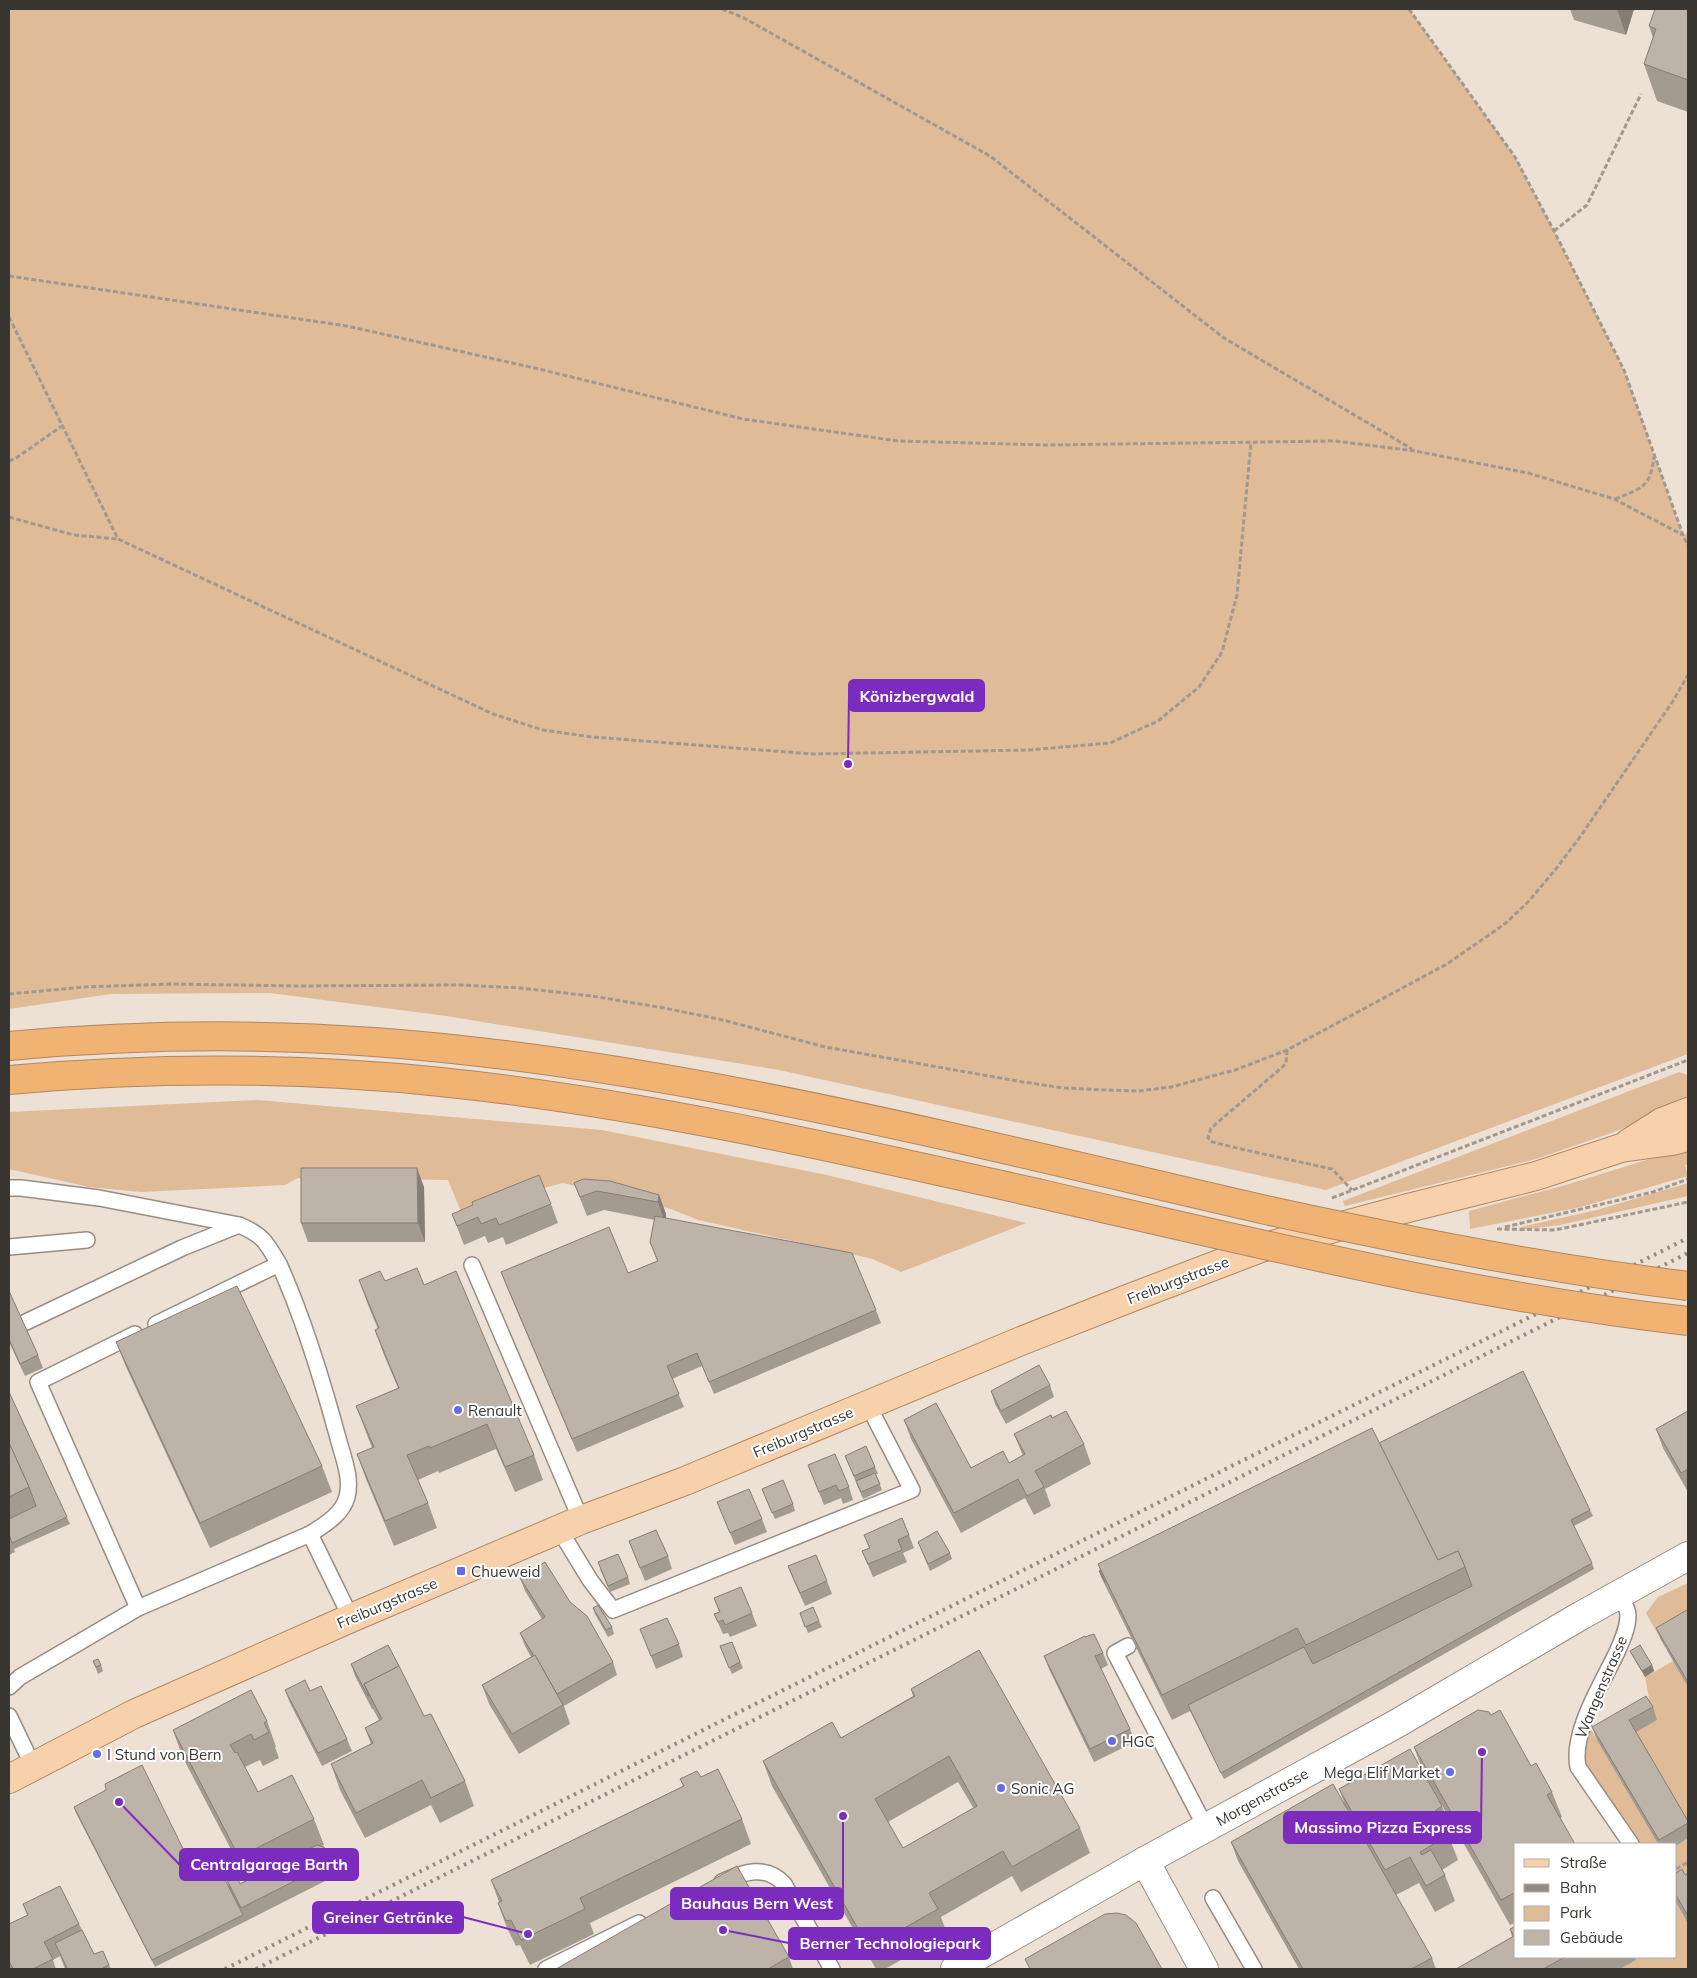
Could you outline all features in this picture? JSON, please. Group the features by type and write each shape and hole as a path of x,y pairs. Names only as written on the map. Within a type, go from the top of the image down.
{"highway":[{"path":"9,1046 118,1038 250,1036 376,1042 516,1056 776,1100 1270,1211 1417,1242 1548,1266 1688,1286"},
{"path":"9,1080 120,1072 247,1070 372,1076 442,1082 576,1100 704,1122 836,1148 1260,1244 1418,1277 1543,1300 1688,1321"}],"main road":[{"name":"Freiburgstrasse","path":"1621,1148 1662,1122 1688,1112"},
{"name":"Freiburgstrasse","path":"9,1779 134,1714 570,1524 685,1481 1021,1341 1261,1248 1536,1176 1621,1148 1688,1137"}],"street":[{"path":"1619,1594 1688,1556"},
{"name":"Morgenstrasse","path":"956,1969 1206,1828 1396,1724 1619,1594"},
{"path":"1145,1862 1204,1969"}],"lane":[{"path":"9,1188 99,1198 239,1225 252,1230 263,1238 295,1300 328,1404 349,1480 347,1497 335,1517 310,1534 138,1608 27,1672 9,1687"},
{"path":"26,1322 182,1248 239,1225"},
{"path":"9,1246 87,1240"},
{"path":"138,1608 38,1382 278,1264"},
{"path":"472,1265 590,1580 613,1610 912,1490 868,1405"},
{"path":"310,1534 351,1618"},
{"name":"Wangenstrasse","path":"1619,1594 1628,1610 1625,1630 1586,1717 1578,1739 1576,1755 1578,1767 1630,1843"},
{"path":"1128,1646 1115,1653 1206,1828"},
{"path":"9,1716 33,1766"},
{"path":"713,1886 748,1871 764,1872 779,1878 832,1969"},
{"path":"1213,1898 1254,1969"},
{"path":"546,1969 652,1917"}],"path":[{"path":"722,9 744,18 990,156 1224,338 1415,450"},
{"path":"1409,9 1515,157 1554,231 1624,370 1688,546"},
{"path":"1554,231 1587,205 1641,94"},
{"path":"9,276 346,326 539,369 743,419 898,441 1007,444 1335,441 1415,450 1528,473 1614,499 1683,535"},
{"path":"9,317 118,539"},
{"path":"9,461 62,426"},
{"path":"9,517 74,535 118,539 492,714 543,730 592,737 813,754 1029,750 1110,743 1158,721 1199,687 1222,652 1237,595 1251,442"},
{"path":"1614,499 1635,491 1646,484 1652,474 1654,456"},
{"path":"9,994 85,987 170,984 520,988 592,996 694,1013 825,1047 954,1071 1064,1088 1139,1090 1171,1087 1235,1070 1287,1050 1447,964 1506,923 1530,901 1580,837 1673,701 1688,675"},
{"path":"1287,1050 1286,1064 1211,1128 1208,1138 1212,1142 1231,1147 1332,1169 1352,1190"},
{"path":"1490,1231 1653,1192 1688,1179"},
{"path":"1499,1228 1555,1230 1688,1202"},
{"path":"1677,1869 1688,1862"}],"green space":[{"path":"9,9 1409,9 1515,157 1624,370 1683,535 1688,533 1688,1054 1326,1190 779,1070 446,1016 270,993 111,994 9,1009"},
{"path":"1679,1072 1688,1075 1688,1102 1614,1132 1536,1159 1345,1206 1343,1201"},
{"path":"258,1100 602,1130 827,1175 1026,1223 901,1272 873,1259 698,1220 671,1209 563,1183 483,1204 462,1214 448,1180 298,1178 285,1185 141,1192 89,1187 9,1169 9,1112"},
{"path":"1688,1147 1688,1164 1685,1165 1688,1176 1581,1207 1470,1229 1469,1211 1569,1184"},
{"path":"1688,1183 1688,1196 1560,1225 1521,1230 1521,1227 1597,1210"},
{"path":"1688,1583 1688,1625 1661,1640 1646,1613 1658,1597"},
{"path":"1673,1661 1688,1686 1688,1826 1634,1733 1651,1709 1645,1677"},
{"path":"1589,1726 1657,1843 1638,1843 1583,1762 1583,1740"},
{"path":"1688,1838 1688,1889 1677,1895 1677,1845"},
{"path":"1677,1904 1688,1924 1688,1969 1620,1969 1636,1960 1635,1958 1677,1958"}],"building":[{"path":"1655,9 1688,10 1688,80 1644,64 1656,29 1649,26"},
{"path":"301,1168 417,1168 418,1223 301,1223"},
{"path":"539,1175 551,1204 499,1225 496,1218 481,1224 478,1217 457,1226 452,1214 473,1205 472,1202"},
{"path":"583,1179 610,1181 659,1195 658,1202 597,1191 580,1197 574,1183"},
{"path":"655,1216 852,1253 876,1310 709,1382 697,1353 667,1366 679,1394 572,1439 501,1272 609,1227 628,1273 658,1261 650,1242"},
{"path":"417,1268 424,1285 456,1271 534,1455 505,1467 487,1424 430,1448 429,1446 407,1455 428,1503 385,1521 357,1454 374,1447 356,1406 399,1388 375,1330 379,1328 359,1280 380,1271 385,1281"},
{"path":"237,1286 322,1466 200,1523 116,1342"},
{"path":"9,1291 38,1355 20,1364 9,1339"},
{"path":"1039,1365 1050,1385 1001,1411 991,1391"},
{"path":"1523,1371 1590,1510 1571,1520 1592,1563 1221,1773 1188,1705 1304,1647 1313,1664 1472,1586 1458,1551 1438,1560 1379,1443"},
{"path":"9,1392 67,1517 12,1543 9,1534 9,1519 36,1506 9,1443"},
{"path":"936,1403 971,1468 1003,1451 1009,1463 1025,1454 1014,1434 1051,1415 1052,1418 1066,1411 1084,1444 1035,1471 1044,1487 1027,1496 1018,1479 954,1513 904,1420"},
{"path":"1688,1411 1688,1469 1681,1473 1656,1429"},
{"path":"1372,1428 1438,1560 1458,1551 1465,1567 1306,1645 1297,1628 1162,1695 1098,1564"},
{"path":"9,1443 29,1487 9,1497"},
{"path":"866,1446 875,1467 854,1476 845,1456"},
{"path":"835,1454 849,1487 839,1491 836,1485 819,1492 808,1465"},
{"path":"875,1473 880,1484 861,1492 856,1481"},
{"path":"783,1480 793,1504 772,1513 762,1489"},
{"path":"749,1489 762,1519 730,1533 717,1502"},
{"path":"902,1518 909,1535 898,1540 902,1550 868,1564 862,1551 870,1548 864,1535"},
{"path":"656,1530 668,1556 640,1568 629,1541"},
{"path":"937,1531 950,1553 928,1564 918,1542"},
{"path":"618,1554 628,1577 608,1586 598,1562"},
{"path":"816,1555 827,1581 800,1593 788,1566"},
{"path":"545,1562 570,1602 587,1616 613,1662 557,1694 520,1633 545,1617 520,1578"},
{"path":"741,1587 752,1613 725,1625 723,1620 718,1622 714,1614 720,1612 714,1598"},
{"path":"598,1605 612,1627 606,1630 593,1608"},
{"path":"813,1607 819,1621 805,1627 800,1613"},
{"path":"1687,1610 1688,1612 1688,1682 1656,1628"},
{"path":"667,1618 679,1644 651,1656 640,1629"},
{"path":"1094,1634 1103,1653 1095,1656 1130,1729 1090,1749 1044,1656 1085,1636"},
{"path":"732,1642 740,1662 729,1668 720,1646"},
{"path":"388,1645 399,1666 364,1684 368,1696 351,1664"},
{"path":"1640,1645 1652,1665 1642,1671 1630,1651"},
{"path":"979,1650 1080,1828 1012,1867 1003,1851 929,1893 938,1909 869,1948 763,1761 832,1722 841,1738 915,1696 911,1689","holes":["949,1756 977,1806 903,1848 875,1799"]},
{"path":"535,1655 563,1705 512,1734 482,1685"},
{"path":"98,1659 101,1665 96,1667 93,1661"},
{"path":"399,1666 424,1716 431,1714 465,1781 431,1798 422,1780 356,1813 331,1764 373,1743 365,1728 382,1719 364,1684"},
{"path":"305,1680 310,1691 321,1686 347,1739 318,1753 285,1690"},
{"path":"251,1690 267,1721 264,1723 269,1732 254,1740 251,1734 230,1745 235,1753 237,1752 258,1792 292,1775 314,1819 239,1857 173,1730"},
{"path":"1646,1696 1653,1707 1629,1720 1688,1821 1688,1823 1659,1840 1592,1727"},
{"path":"1478,1710 1489,1712 1491,1715 1500,1710 1531,1766 1536,1763 1552,1792 1547,1795 1574,1843 1514,1843 1514,1893 1501,1900 1414,1747"},
{"path":"1410,1749 1442,1806 1435,1811 1449,1835 1420,1852 1422,1855 1431,1850 1445,1875 1426,1886 1410,1857 1385,1870 1339,1789"},
{"path":"142,1765 190,1863 211,1852 243,1915 152,1960 74,1807 106,1790 105,1784"},
{"path":"718,1769 742,1819 580,1898 585,1909 521,1940 511,1920 506,1921 498,1903 502,1901 491,1880 684,1786 680,1779 697,1771 701,1777"},
{"path":"1333,1784 1432,1958 1411,1969 1303,1969 1231,1842"},
{"path":"317,1845 324,1847 332,1862 241,1908 226,1878 235,1873 240,1884"},
{"path":"737,1866 789,1957 768,1969 556,1969"},
{"path":"1682,1869 1685,1875 1688,1873 1688,1916 1677,1897 1677,1872"},
{"path":"60,1886 79,1924 44,1942 53,1959 33,1969 13,1969 9,1961 9,1924 28,1915 23,1904"},
{"path":"1117,1913 1126,1915 1136,1923 1162,1969 1030,1969 1025,1959 1105,1914"},
{"path":"1514,1927 1514,1936 1510,1929"},
{"path":"82,1930 94,1954 103,1951 109,1965 103,1969 64,1969 67,1968 55,1943"},
{"path":"1514,1936 1514,1958 1563,1958 1543,1969 1456,1969"}],"railway":[{"path":"225,1969 1688,1238"},
{"path":"256,1969 1688,1253"}],"place":[{"name":"Könizbergwald","path":"848,764"},
{"name":"Renault","path":"458,1410"},
{"name":"Chueweid","path":"461,1571"},
{"name":"HGC","path":"1112,1741"},
{"name":"Massimo Pizza Express","path":"1482,1752"},
{"name":"I Stund von Bern","path":"97,1754"},
{"name":"Mega Elif Market","path":"1450,1772"},
{"name":"Sonic AG","path":"1001,1788"},
{"name":"Centralgarage Barth","path":"119,1802"},
{"name":"Bauhaus Bern West","path":"843,1816"},
{"name":"Berner Technologiepark","path":"723,1930"},
{"name":"Greiner Getränke","path":"528,1934"}]}
